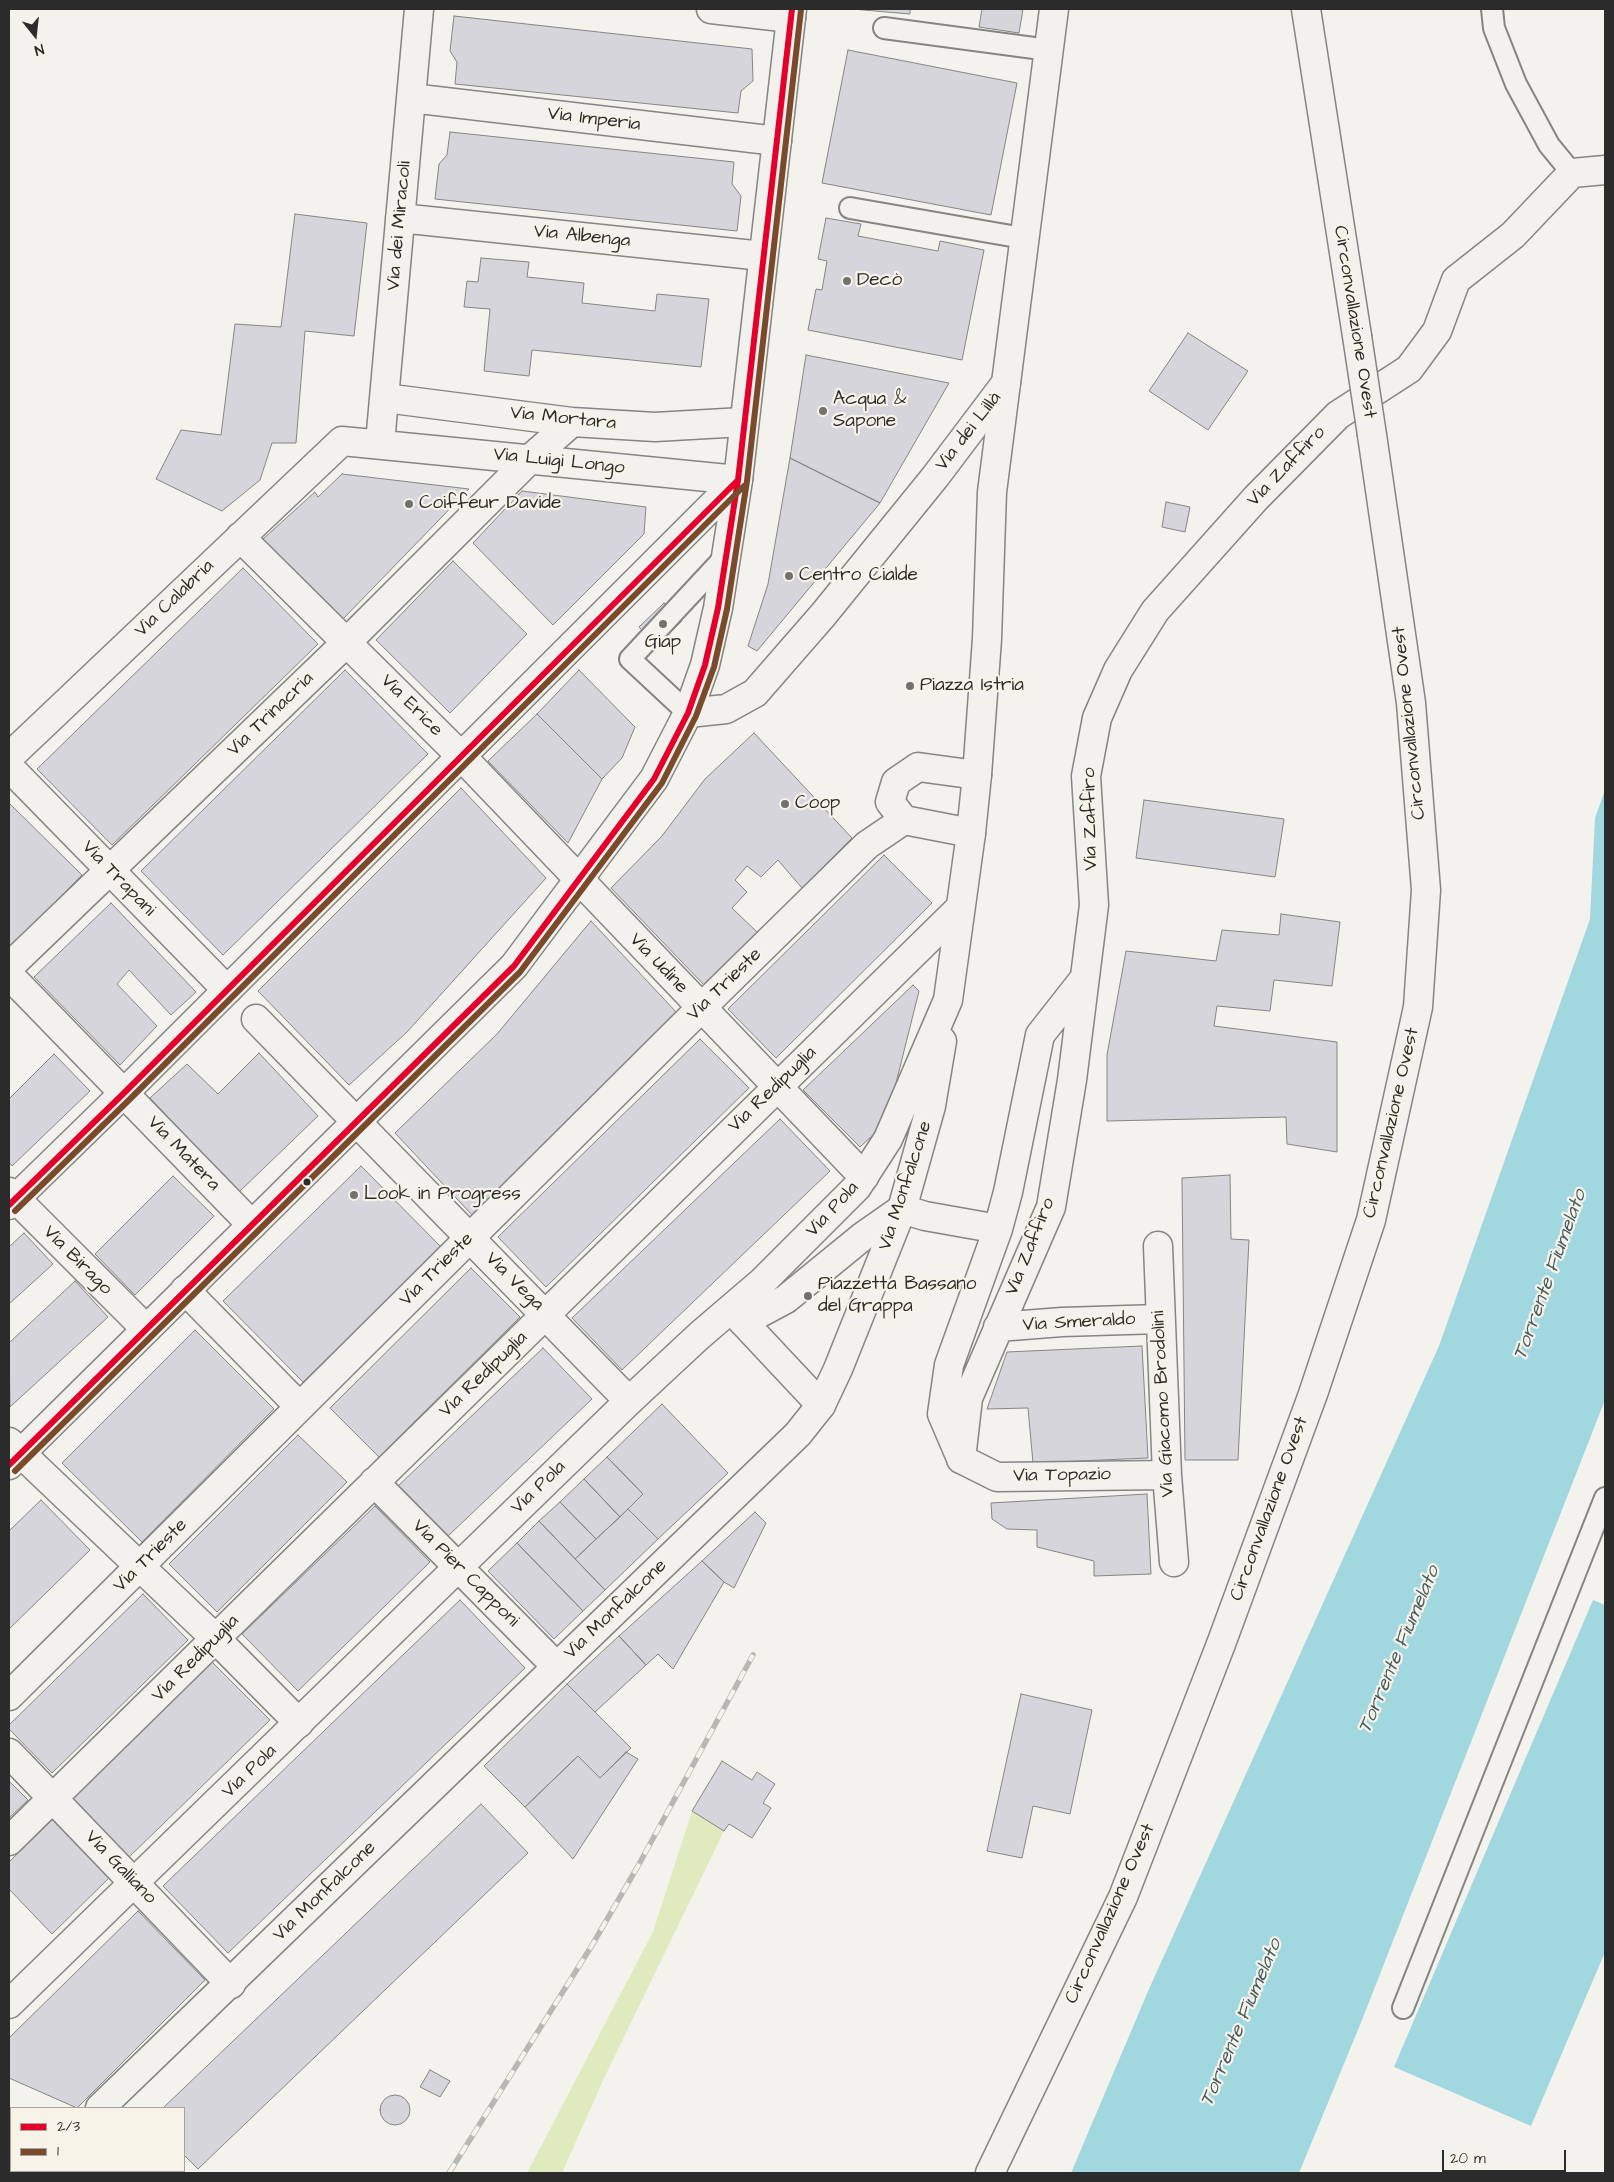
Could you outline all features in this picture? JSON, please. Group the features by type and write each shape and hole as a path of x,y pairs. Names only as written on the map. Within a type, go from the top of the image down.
{"street":[{"name":"Via dei Miracoli","path":"380,443 419,9"},
{"path":"299,1723 141,1566 13,1454 146,1329 514,966 654,779 688,713 709,646 718,608 738,480 743,422 792,14 711,9"},
{"name":"Via dei Lillà","path":"688,713 726,709 755,693 829,608 1006,383 1023,238 1050,50 1054,9"},
{"name":"Circonvallazione Ovest","path":"990,2173 1123,1896 1221,1644 1313,1394 1370,1220 1418,1007 1426,890 1412,713 1372,434 1306,9"},
{"name":"Via Imperia","path":"411,98 777,141"},
{"path":"1572,173 1605,170"},
{"name":"Via Zaffiro","path":"961,1459 968,1398 1051,1207 1094,905 1086,776 1097,718 1118,670 1155,610 1256,498 1338,415 1409,369 1437,331 1456,280 1513,235 1572,173"},
{"name":"Via Albenga","path":"400,218 763,256"},
{"name":"Via Pola","path":"9,2004 135,1884 629,1401 737,1315 792,1253 864,1177 888,1139 948,1000 971,834 977,775 988,639 992,492 1006,383"},
{"name":"Via Mortara","path":"385,398 572,422 655,426 743,422"},
{"name":"Via Trinacria","path":"9,967 347,642 530,459 572,422"},
{"name":"Via Luigi Longo","path":"342,441 380,443 738,480"},
{"name":"Via Calabria","path":"9,757 342,441"},
{"path":"11,1199 124,1094 738,480"},
{"name":"Via Erice","path":"240,538 462,757 578,880"},
{"name":"Via Trapani","path":"9,767 228,990"},
{"path":"971,834 904,820 890,802 896,782 918,767 977,775"},
{"name":"Via Trieste","path":"9,1696 701,1008 868,845 904,820"},
{"name":"Via Udine","path":"578,880 864,1177"},
{"name":"Via Redipuglia","path":"9,1842 960,908"},
{"name":"Via Matera","path":"9,975 252,1225"},
{"path":"961,1459 942,1414 949,1365 998,1229 1008,1192 1040,1035 1085,978"},
{"name":"Via Monfalcone","path":"102,2107 119,2099 230,1984 798,1434 821,1405 876,1276 914,1212 948,1000"},
{"path":"256,1019 357,1122"},
{"name":"Via Vega","path":"357,1122 629,1401"},
{"name":"Via Birago","path":"11,1199 146,1329"},
{"path":"821,1405 737,1315 786,1299 862,1237 914,1212 998,1229"},
{"name":"Via Giacomo Brodolini","path":"1158,1246 1167,1475 1174,1562"},
{"path":"185,1290 299,1406"},
{"name":"Via Smeraldo","path":"998,1327 1062,1322 1160,1319"},
{"name":"Via Topazio","path":"961,1459 997,1477 1167,1475"},
{"name":"Via Pier Capponi","path":"374,1482 556,1667"},
{"name":"Via Galliano","path":"9,1753 230,1984"}],"lane":[{"path":"1492,9 1494,28 1516,84 1549,145 1572,173"},
{"path":"884,28 1050,50"},
{"path":"850,208 1023,238"},
{"path":"688,713 630,659 725,557"},
{"path":"1403,2008 1605,1498"}],"green space":[{"path":"692,1811 724,1831 605,2076 562,2173 527,2173 653,1932"}],"water":[{"name":"Torrente Fiumelato","path":"1605,790 1605,1400 1362,2020 1299,2173 1071,2173 1149,1989 1439,1346 1590,919 1595,818"},
{"path":"1593,1600 1605,1605 1605,1952 1531,2126 1394,2067"}],"building":[{"path":"852,9 910,9 910,14"},
{"path":"982,9 1023,9 1019,33 979,27"},
{"path":"454,16 752,49 753,81 741,91 738,113 455,84 457,62 450,51"},
{"path":"848,50 1017,83 991,215 822,183"},
{"path":"450,132 734,162 732,184 741,196 737,231 435,199 439,164 447,155"},
{"path":"295,214 367,223 354,336 305,331 296,443 272,443 260,480 222,511 156,479 181,430 221,435 235,324 281,327"},
{"path":"826,218 861,224 858,236 938,251 940,241 984,250 962,360 808,330 816,289 822,290 827,261 818,259"},
{"path":"481,258 529,262 527,277 584,283 582,303 655,311 657,294 709,299 701,367 532,350 529,376 484,371 490,309 464,307 467,281 478,282"},
{"path":"1188,333 1248,371 1208,430 1149,391"},
{"path":"806,355 949,383 880,503 790,458"},
{"path":"790,458 880,503 757,651 748,646 768,584"},
{"path":"342,474 469,489 343,619 263,539 315,492 318,497"},
{"path":"522,491 646,507 644,534 553,625 473,543"},
{"path":"1166,502 1190,507 1185,532 1162,527"},
{"path":"453,561 527,634 450,713 376,640"},
{"path":"243,568 318,644 112,845 37,769"},
{"path":"664,603 682,621 656,645 639,627"},
{"path":"345,670 428,754 223,955 141,871"},
{"path":"579,670 635,727 622,758 602,779 537,714"},
{"path":"537,714 602,779 568,843 488,761"},
{"path":"754,733 852,838 802,888 778,860 761,877 747,866 735,880 747,892 732,908 758,933 705,986 611,888 662,836 705,779"},
{"path":"461,788 546,878 407,1032 349,1085 258,991"},
{"path":"1144,800 1284,819 1275,877 1136,858"},
{"path":"9,803 82,875 9,948"},
{"path":"884,855 932,903 776,1058 728,1009"},
{"path":"111,903 196,992 171,1015 129,970 117,984 157,1026 120,1065 34,977"},
{"path":"1281,914 1340,922 1332,986 1274,980 1270,1011 1217,1006 1214,1026 1337,1042 1337,1152 1287,1144 1286,1117 1107,1121 1107,1055 1126,951 1216,961 1222,930 1279,935"},
{"path":"591,921 677,1013 473,1216 395,1133 497,1034"},
{"path":"913,985 919,991 886,1123 860,1147 803,1090"},
{"path":"700,1039 749,1088 546,1287 498,1237"},
{"path":"259,1053 318,1116 239,1192 150,1098 187,1064 218,1094"},
{"path":"54,1054 90,1091 12,1166 9,1162 9,1099"},
{"path":"780,1119 830,1171 622,1370 572,1318"},
{"path":"361,1166 442,1248 303,1382 223,1301"},
{"path":"1230,1175 1231,1239 1249,1240 1238,1460 1185,1460 1182,1178"},
{"path":"173,1176 214,1216 135,1295 95,1254"},
{"path":"24,1233 53,1264 9,1304 9,1247"},
{"path":"471,1268 520,1317 379,1457 330,1408"},
{"path":"75,1281 108,1317 10,1407 9,1343"},
{"path":"195,1330 274,1409 142,1542 62,1463"},
{"path":"1142,1346 1148,1458 1033,1463 1028,1408 987,1409 1007,1352"},
{"path":"543,1348 592,1399 447,1537 398,1486"},
{"path":"662,1404 728,1473 658,1539 628,1509 643,1494 607,1457"},
{"path":"298,1435 347,1482 217,1612 169,1564"},
{"path":"607,1457 643,1494 620,1517 584,1479"},
{"path":"584,1479 620,1517 596,1539 560,1502"},
{"path":"1147,1494 1151,1574 1094,1576 1094,1561 1037,1547 1037,1530 1007,1529 992,1519 991,1503"},
{"path":"41,1500 90,1550 9,1629 9,1531"},
{"path":"560,1502 596,1539 575,1559 539,1521"},
{"path":"375,1506 430,1562 298,1691 242,1634"},
{"path":"628,1509 658,1539 605,1590 575,1559"},
{"path":"755,1512 766,1523 734,1588 724,1582 702,1561"},
{"path":"539,1521 605,1590 583,1611 517,1543"},
{"path":"517,1543 583,1611 554,1639 488,1571"},
{"path":"702,1561 724,1582 673,1669 658,1654 646,1665 619,1636"},
{"path":"143,1594 188,1640 52,1773 9,1729 9,1725"},
{"path":"460,1600 525,1668 228,1953 163,1886"},
{"path":"619,1636 646,1665 595,1712 567,1684"},
{"path":"211,1661 270,1720 126,1860 68,1801"},
{"path":"567,1684 631,1748 600,1778 578,1756 525,1807 484,1766"},
{"path":"1021,1694 1092,1710 1070,1814 1033,1806 1022,1858 987,1851"},
{"path":"626,1752 638,1759 573,1859 525,1807 578,1756 600,1778"},
{"path":"722,1761 752,1780 757,1772 775,1784 763,1803 771,1808 752,1838 729,1824 724,1831 692,1811"},
{"path":"9,1781 28,1800 9,1818"},
{"path":"481,1804 528,1853 198,2169 185,2156 185,2107 164,2107"},
{"path":"53,1819 110,1877 52,1934 9,1889 9,1862"},
{"path":"138,1911 205,1980 78,2107 9,2078 9,2038"},
{"path":"430,2070 450,2081 440,2097 420,2087"},
{"path":"395,2095 406,2099 410,2110 406,2121 395,2125 384,2121 380,2110 384,2099"}],"railway":[{"path":"449,2173 591,1947 638,1866 753,1655"}],"transit line":[{"name":"2/3","path":"9,1465 514,966 654,779 688,713 705,665 718,608 738,480 792,9"},
{"name":"1","path":"15,1471 520,972 662,783 696,716 714,667 727,609 747,481 801,10"},
{"name":"2/3","path":"9,1205 124,1093 738,480"},
{"name":"1","path":"15,1211 130,1099 744,486"}],"place":[{"name":"Decò","path":"847,281"},
{"name":"Acqua & Sapone","path":"823,411"},
{"name":"Coiffeur Davide","path":"409,504"},
{"name":"Centro Cialde","path":"789,576"},
{"name":"Giap","path":"663,624"},
{"name":"Piazza Istria","path":"910,686"},
{"name":"Coop","path":"785,804"},
{"name":"Look in Progress","path":"354,1195"},
{"name":"Piazzetta Bassano del Grappa","path":"808,1296"}]}
